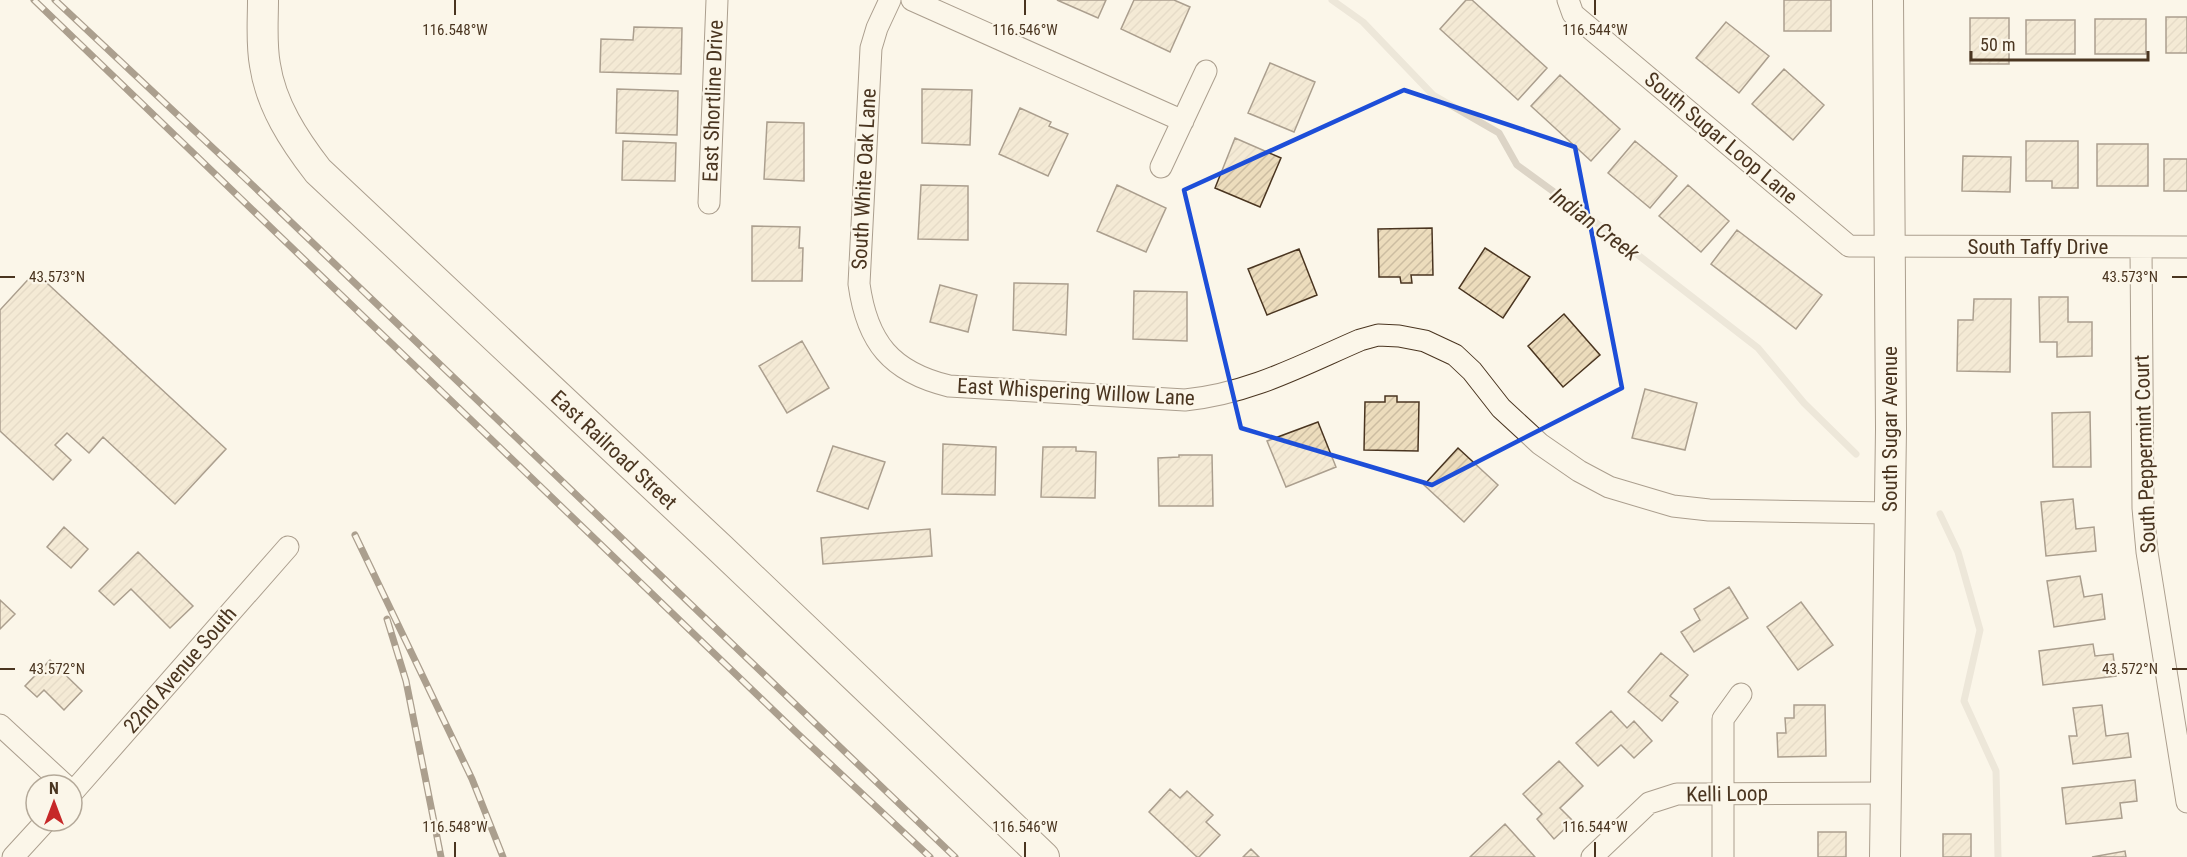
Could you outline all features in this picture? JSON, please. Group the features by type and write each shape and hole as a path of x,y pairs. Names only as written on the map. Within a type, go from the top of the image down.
{"street":[{"name":"East Railroad Street","path":"263,0 265,65 276,104 296,142 318,171 721,549 1044,857"},
{"name":"East Shortline Drive","path":"709,203 717,0"},
{"name":"South White Oak Lane","path":"887,354 873,335 866,319 859,284 871,48 890,0"},
{"path":"912,0 1183,122"},
{"name":"South Sugar Loop Lane","path":"1568,0 1573,14 1849,246 1890,246"},
{"name":"South Sugar Avenue","path":"1885,857 1890,513 1888,0"},
{"path":"1161,167 1206,71"},
{"name":"South Taffy Drive","path":"1890,246 2187,247"},
{"name":"South Peppermint Court","path":"2141,248 2143,508 2146,541 2187,802"},
{"name":"East Whispering Willow Lane","path":"887,354 906,370 926,381 949,386 1185,400 1215,397 1247,388 1360,340 1378,335 1425,340 1455,355 1472,371 1502,408 1540,444 1579,471 1609,487 1673,506 1709,510 1890,513"},
{"name":"22nd Avenue South","path":"84,778 288,547"},
{"path":"1722,857 1723,719 1741,694"},
{"path":"0,725 52,773"},
{"name":"Kelli Loop","path":"1592,857 1649,803 1677,794 1885,793"},
{"path":"13,857 35,833"}],"highlighted area":[{"path":"1404,90 1575,147 1622,388 1432,485 1241,428 1184,190"}],"building":[{"path":"1057,0 1106,0 1098,18"},
{"path":"1134,0 1174,0 1190,7 1170,52 1121,29"},
{"path":"1466,0 1472,0 1547,68 1518,100 1440,29"},
{"path":"1784,0 1831,0 1831,31 1784,31"},
{"path":"2166,17 2187,17 2187,53 2166,53"},
{"path":"1970,18 2009,18 2009,64 1970,64"},
{"path":"2095,19 2146,19 2146,54 2095,54"},
{"path":"2026,20 2075,20 2075,54 2026,54"},
{"path":"1726,22 1769,56 1739,93 1696,58"},
{"path":"634,27 682,28 681,74 600,72 601,39 633,40"},
{"path":"1270,63 1315,82 1294,132 1248,113"},
{"path":"1784,69 1824,105 1793,140 1752,104"},
{"path":"1560,75 1620,129 1591,161 1531,106"},
{"path":"617,89 678,91 677,135 616,133"},
{"path":"922,89 972,90 970,145 922,143"},
{"path":"1020,108 1051,122 1049,126 1068,134 1048,176 999,154"},
{"path":"767,122 804,123 804,181 764,179"},
{"path":"1235,138 1281,158 1260,207 1215,188"},
{"path":"623,141 676,143 675,181 622,180"},
{"path":"1635,141 1677,176 1650,208 1608,173"},
{"path":"2026,141 2078,141 2078,188 2052,188 2052,181 2026,181"},
{"path":"2097,144 2148,144 2148,186 2097,186"},
{"path":"1963,156 2011,157 2010,192 1962,191"},
{"path":"2164,159 2187,159 2187,191 2164,191"},
{"path":"921,185 968,186 968,240 918,239"},
{"path":"1117,185 1166,208 1146,252 1097,231"},
{"path":"1688,185 1729,221 1701,252 1659,216"},
{"path":"752,226 800,227 799,248 803,248 802,281 752,281"},
{"path":"1432,228 1433,275 1411,275 1412,283 1401,283 1400,277 1379,277 1378,229"},
{"path":"1737,230 1822,295 1796,329 1711,264"},
{"path":"1485,248 1530,277 1503,318 1459,288"},
{"path":"1299,249 1317,295 1267,315 1248,269"},
{"path":"35,272 226,449 175,504 103,437 89,453 67,433 55,445 71,460 53,480 0,431 0,310"},
{"path":"1014,283 1068,284 1066,335 1013,330"},
{"path":"940,285 977,295 968,332 930,322"},
{"path":"1134,291 1187,292 1187,341 1133,339"},
{"path":"2039,297 2068,297 2068,322 2092,322 2092,356 2057,357 2057,342 2040,342"},
{"path":"1974,299 2011,299 2010,372 1957,371 1958,320 1973,320"},
{"path":"1564,314 1600,355 1563,387 1528,346"},
{"path":"802,341 829,388 787,413 759,366"},
{"path":"1645,389 1697,403 1685,450 1632,438"},
{"path":"1385,396 1397,396 1397,402 1419,402 1418,451 1364,450 1365,402 1385,402"},
{"path":"2090,412 2091,467 2053,467 2052,413"},
{"path":"1318,422 1336,467 1286,487 1267,441"},
{"path":"943,444 996,447 995,495 942,494"},
{"path":"833,446 885,462 868,509 817,491"},
{"path":"1043,447 1076,447 1076,451 1096,452 1095,498 1041,497"},
{"path":"1458,448 1498,485 1464,522 1424,485"},
{"path":"1179,455 1212,455 1213,506 1159,506 1158,458 1179,457"},
{"path":"2073,499 2076,529 2094,527 2096,551 2046,556 2041,502"},
{"path":"64,527 88,549 71,568 47,547"},
{"path":"930,529 932,556 823,564 821,538"},
{"path":"138,552 193,606 170,628 131,589 114,605 99,591"},
{"path":"2080,576 2084,597 2102,594 2105,619 2054,627 2047,581"},
{"path":"1729,587 1748,618 1694,652 1681,632 1700,620 1694,609"},
{"path":"0,600 15,614 0,629"},
{"path":"1801,602 1833,645 1798,670 1767,627"},
{"path":"2093,644 2095,656 2113,654 2116,676 2043,685 2039,651"},
{"path":"1661,653 1688,675 1670,696 1678,702 1662,721 1628,692"},
{"path":"50,660 82,691 64,710 44,690 37,697 25,686"},
{"path":"1794,705 1825,705 1826,756 1778,757 1777,733 1786,733 1785,718 1794,718"},
{"path":"2102,705 2106,736 2128,733 2131,757 2073,764 2069,736 2077,736 2073,708"},
{"path":"1611,711 1627,728 1634,721 1652,741 1634,758 1621,745 1598,766 1576,743"},
{"path":"1559,761 1583,786 1560,808 1573,821 1554,839 1537,819 1542,814 1523,794"},
{"path":"2135,780 2137,801 2120,803 2122,818 2066,824 2062,788"},
{"path":"1170,789 1180,798 1187,791 1213,815 1206,822 1220,835 1199,857 1149,812"},
{"path":"1505,824 1535,857 1470,857"},
{"path":"1818,832 1846,832 1846,857 1818,857"},
{"path":"1943,834 1971,834 1971,857 1943,857"},
{"path":"1251,849 1259,857 1243,857"},
{"path":"2125,851 2126,857 2092,857"}],"waterway":[{"name":"Indian Creek","path":"1332,0 1363,22 1433,95 1499,133 1517,165 1602,227 1758,348 1804,403 1856,454"},
{"name":"Indian Creek","path":"1940,514 1958,552 1980,630 1964,701 1996,771 1998,857"}],"railway":[{"path":"34,0 798,734 930,857"},
{"path":"55,0 245,178 955,857"},
{"path":"355,535 472,779 503,857"},
{"path":"387,619 406,681 441,857"}]}
